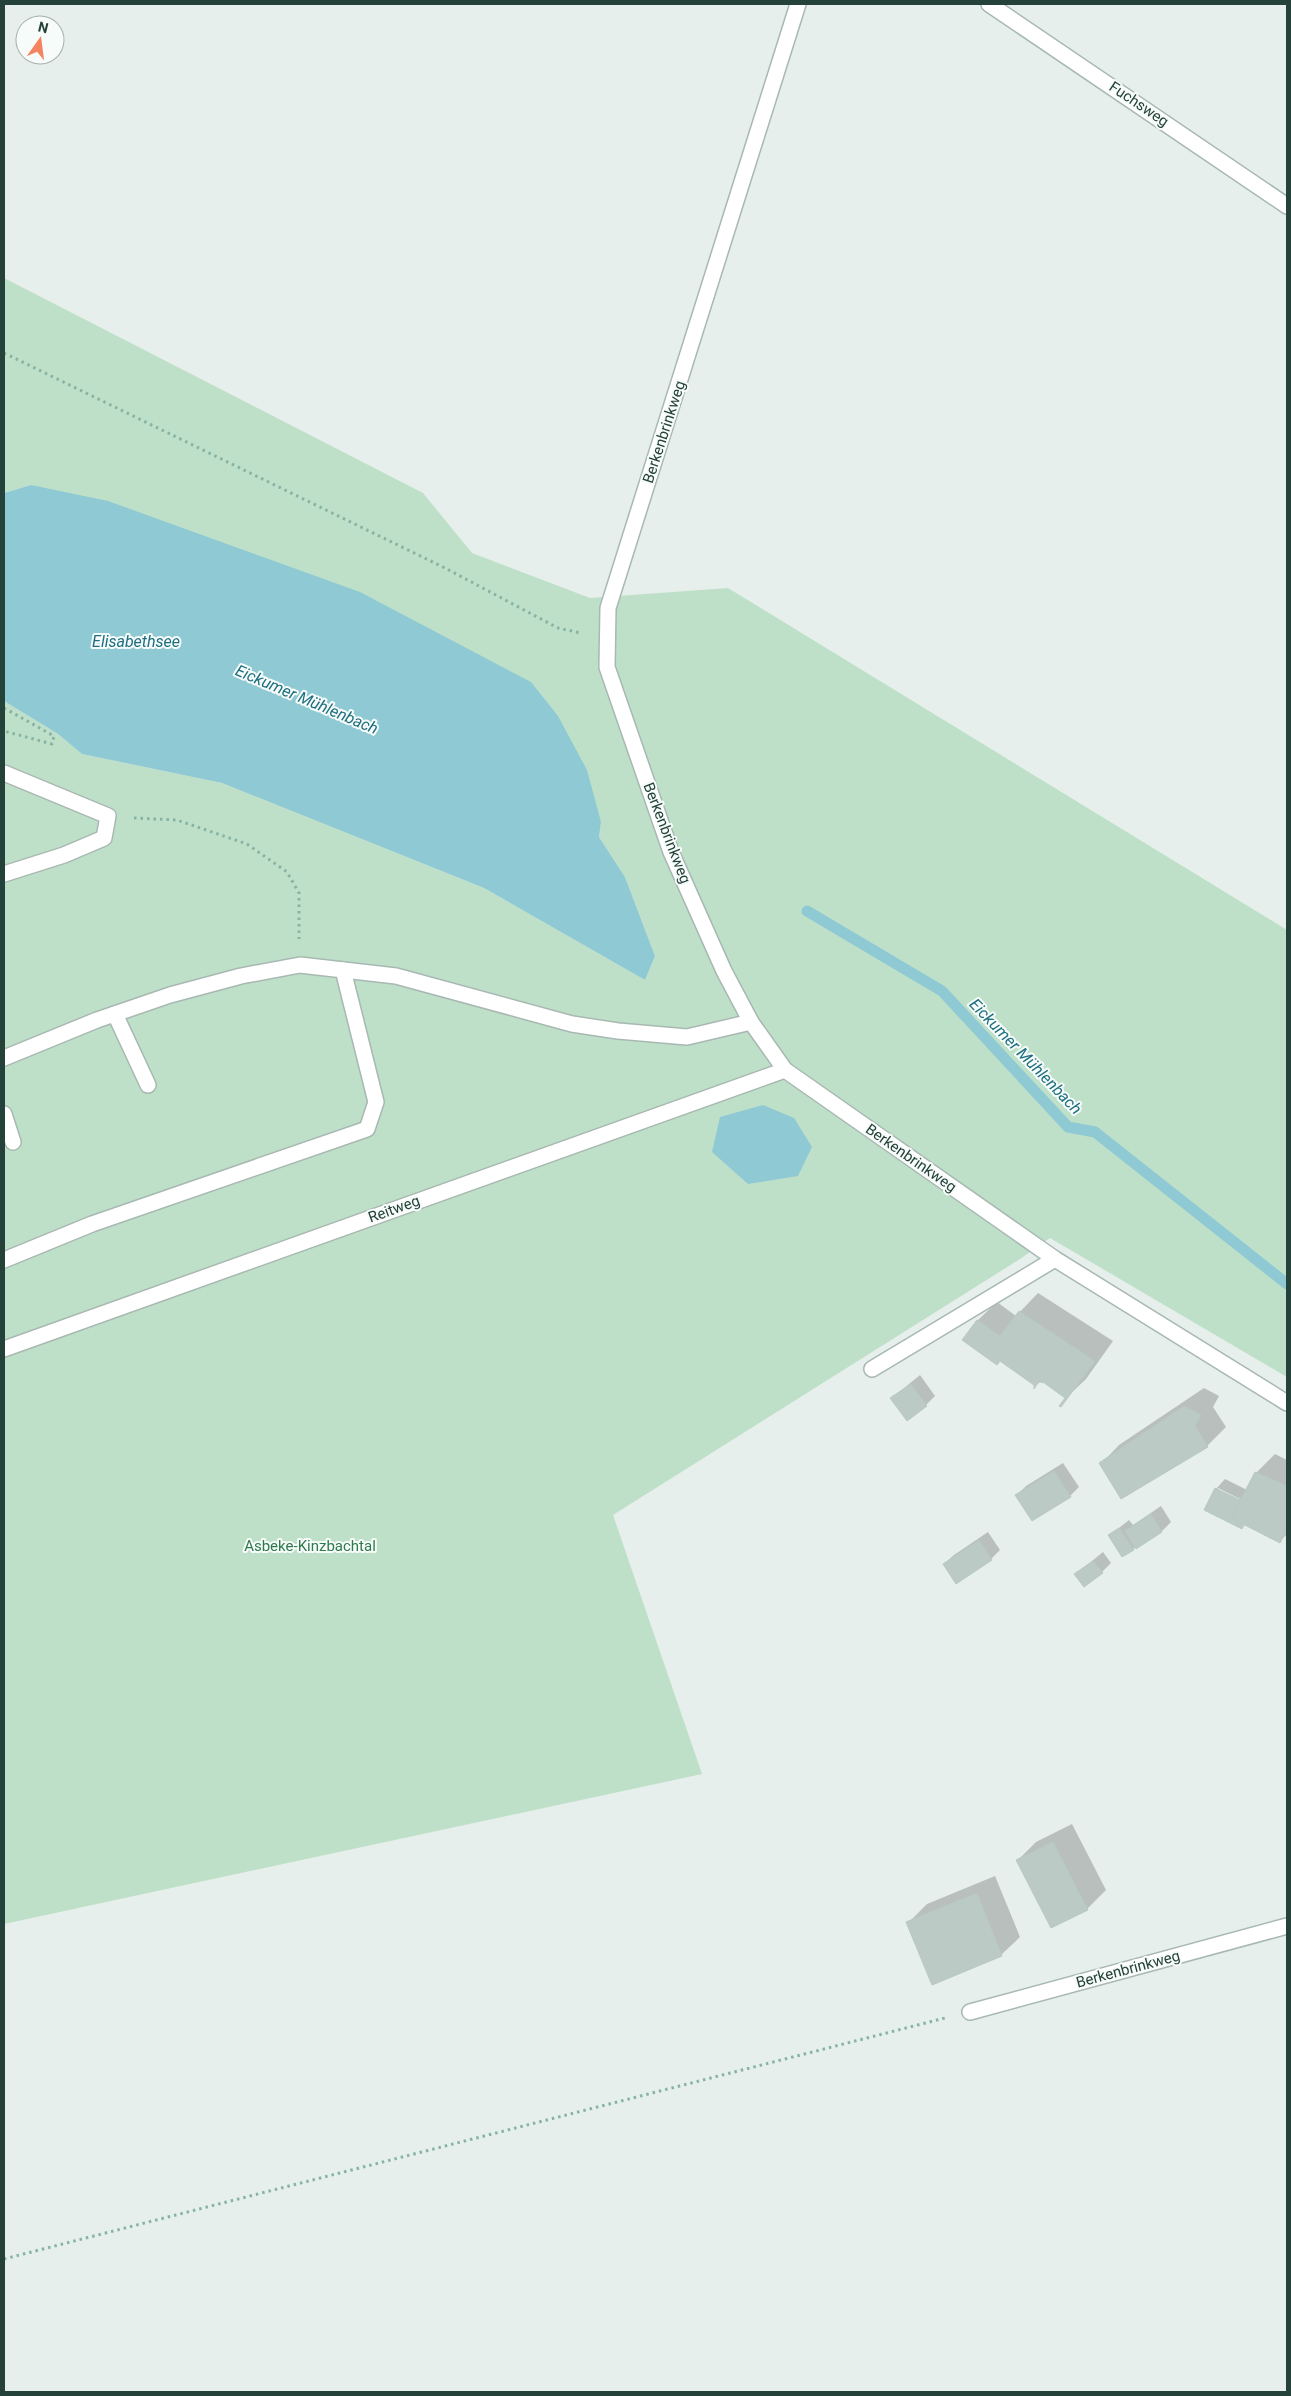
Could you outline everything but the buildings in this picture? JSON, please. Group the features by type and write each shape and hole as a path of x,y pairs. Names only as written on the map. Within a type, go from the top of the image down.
{"street":[{"name":"Berkenbrinkweg","path":"798,4 608,608 607,668 671,852 724,971 751,1022 785,1070 1055,1258 1287,1403"},
{"name":"Fuchsweg","path":"989,4 1287,206"},
{"path":"4,772 108,816 104,838 64,855 4,874"},
{"path":"4,1058 115,1014 170,995 241,976 300,965 396,976 572,1024 618,1031 687,1037 751,1022"},
{"path":"4,1260 110,1218 367,1129 376,1102 343,970"},
{"path":"115,1014 148,1085"},
{"name":"Reitweg","path":"4,1349 785,1070"},
{"path":"4,1114 13,1142"},
{"path":"872,1369 1055,1258"},
{"name":"Berkenbrinkweg","path":"970,2012 1287,1926"}],"path":[{"path":"4,353 445,568 558,628 606,640"},
{"path":"4,708 54,736 52,744 4,731"},
{"path":"108,816 177,820 247,844 287,872 298,893 300,965"},
{"path":"4,2260 970,2012"}],"green space":[{"name":"Asbeke-Kinzbachtal","path":"4,278 423,493 472,553 590,598 728,588 1287,930 1287,1377 1050,1238 1020,1259 613,1515 702,1774 4,1924 4,701 58,734 82,754 222,783 484,888 645,980 655,956 625,877 599,837 601,822 31,485 4,493"}],"water":[{"name":"Elisabethsee","path":"31,485 108,501 360,592 531,682 558,716 587,770 601,822 599,837 625,877 655,956 645,980 484,888 222,783 82,754 58,734 4,701 4,493"},
{"path":"763,1105 794,1118 812,1147 798,1176 748,1184 712,1152 720,1117"}],"waterway":[{"name":"Eickumer Mühlenbach","path":"807,911 942,991 1068,1127 1095,1132 1287,1284"}]}
